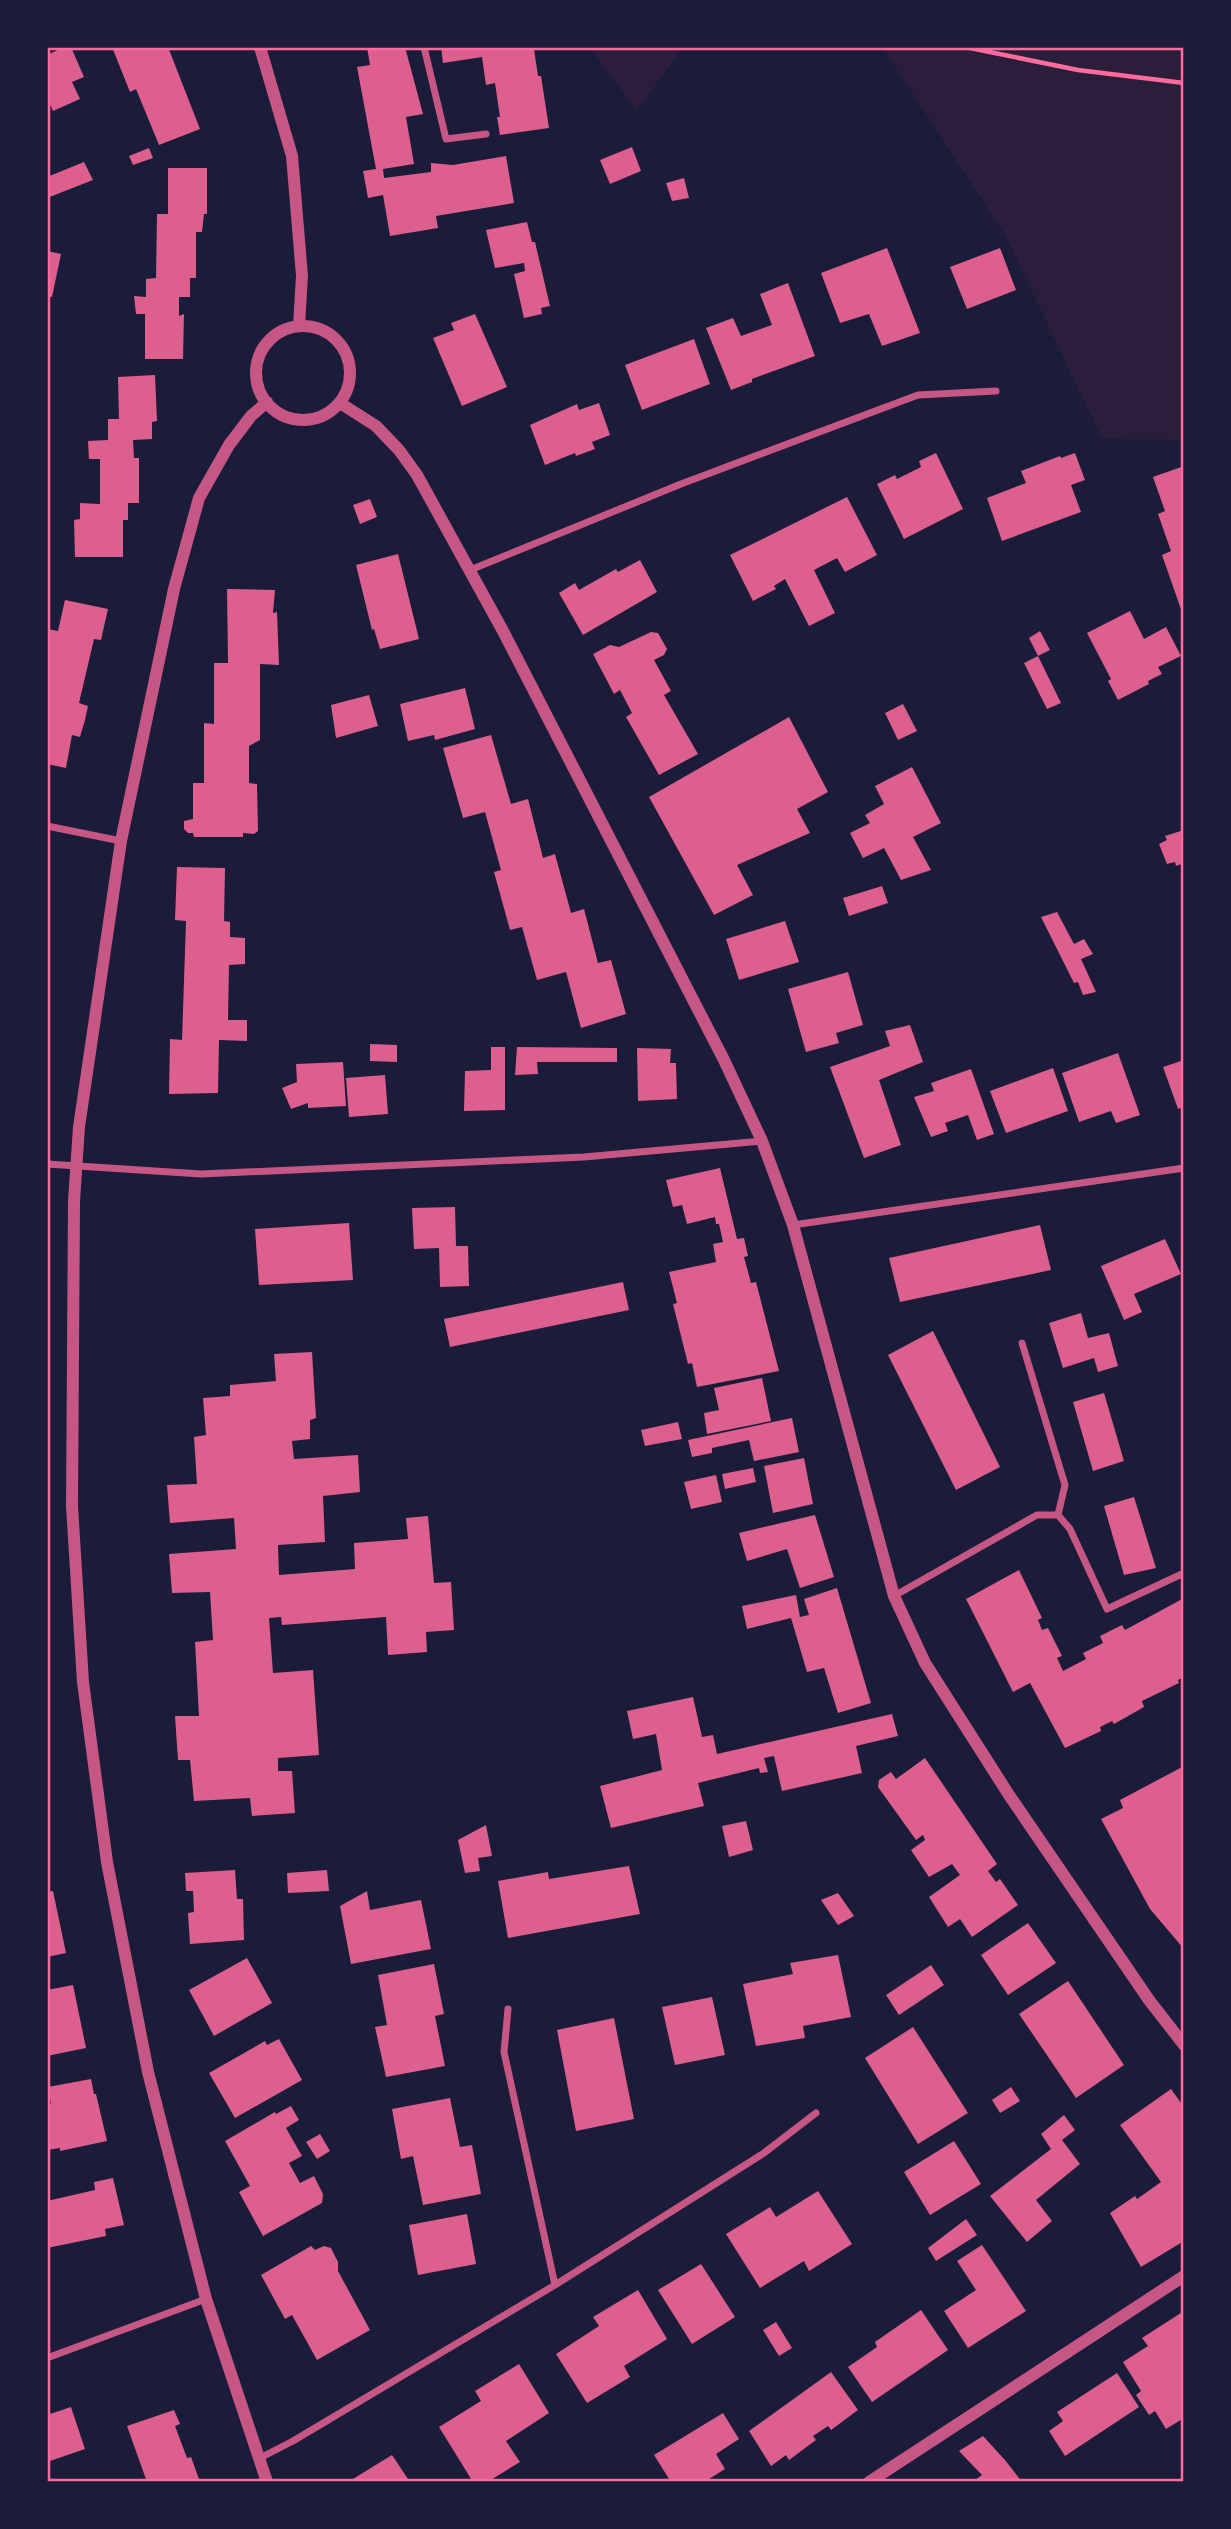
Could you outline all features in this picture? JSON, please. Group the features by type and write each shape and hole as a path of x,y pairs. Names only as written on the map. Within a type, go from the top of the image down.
{"street":[{"path":"260,47 292,156 302,276 299,326"},
{"path":"424,47 446,139 486,134"},
{"path":"299,326 313,326 326,331 337,340 345,351 350,378 340,403 317,418 303,420 277,412 267,402 259,388 256,371 260,355 269,340 283,330 299,326"},
{"path":"470,570 681,484 918,395 996,391"},
{"path":"267,402 251,416 229,445 199,499 174,589 121,841 79,1127 74,1201 72,1506 83,1682 107,1863 145,2059 206,2299 267,2482"},
{"path":"340,403 376,426 399,450 417,475 470,570 724,1060 762,1141 793,1225 894,1595 925,1663 973,1740 1149,2000 1184,2045"},
{"path":"47,827 121,841"},
{"path":"47,1164 201,1174 584,1157 762,1141"},
{"path":"793,1225 1184,1168"},
{"path":"1022,1343 1065,1485 1058,1515"},
{"path":"894,1595 1037,1515 1058,1515 1070,1529 1107,1609 1184,1573"},
{"path":"508,2009 504,2052 555,2285"},
{"path":"258,2459 555,2285 764,2153 816,2113"},
{"path":"869,2482 1184,2276"},
{"path":"47,2358 206,2299"}],"path":[{"path":"965,47 1078,70 1184,83"}],"shaded area":[{"path":"589,47 683,47 637,111"},
{"path":"882,47 1184,47 1184,440 1102,439 1005,235"}],"building":[{"path":"64,47 71,47 84,77 72,82 80,99 53,111 47,98 47,55"},
{"path":"112,47 168,47 200,129 159,145 136,89 130,92"},
{"path":"367,47 405,47 423,114 406,117 414,164 383,169 384,178 431,172 431,163 453,165 506,156 514,203 436,216 438,228 390,236 383,195 368,198 363,171 376,169 357,67 370,65"},
{"path":"441,47 534,49 549,128 500,135 495,83 486,85 482,57 443,63"},
{"path":"632,147 641,171 610,184 600,160"},
{"path":"149,148 153,158 133,165 129,156"},
{"path":"84,162 93,180 47,198 47,177"},
{"path":"168,168 207,168 207,214 204,214 202,232 196,232 196,278 190,278 190,297 179,297 179,316 184,314 183,359 145,359 145,314 136,314 134,296 146,297 146,279 156,278 157,214 168,214"},
{"path":"684,178 689,198 672,201 666,183"},
{"path":"527,222 532,242 535,242 550,306 541,308 542,314 524,318 514,274 525,271 524,263 495,268 486,230"},
{"path":"887,248 920,333 882,346 869,314 840,323 821,273"},
{"path":"1000,248 1016,290 967,309 950,267"},
{"path":"47,251 61,254 52,297 47,296"},
{"path":"788,283 815,356 752,379 752,382 731,390 706,328 733,318 741,336 772,325 760,294"},
{"path":"475,314 507,387 462,406 433,338 454,330 451,323"},
{"path":"694,339 710,384 642,410 625,365"},
{"path":"155,375 157,421 152,422 152,439 133,440 134,458 139,458 139,503 128,503 128,520 123,520 123,557 75,557 74,520 80,519 80,503 100,504 100,459 89,459 88,441 108,440 108,419 119,419 118,377"},
{"path":"599,403 610,435 592,442 595,449 576,456 575,453 545,465 530,425 577,404 579,410"},
{"path":"936,453 963,509 904,539 877,484 895,475 897,479 921,467 919,461"},
{"path":"1075,453 1085,480 1071,485 1081,512 1002,541 987,498 1026,483 1021,471"},
{"path":"1184,466 1183,615 1162,555 1171,551 1158,514 1165,511 1153,477"},
{"path":"847,497 877,555 845,572 837,558 814,570 835,613 809,626 785,579 774,586 776,589 753,601 730,555"},
{"path":"370,499 377,517 360,524 353,505"},
{"path":"398,554 419,639 380,649 374,629 372,630 356,565"},
{"path":"640,560 657,592 583,635 559,593 575,583 579,590 616,569 618,572"},
{"path":"227,589 275,590 273,613 277,612 279,665 260,664 260,740 249,746 249,783 257,784 258,831 254,834 243,833 243,837 194,837 193,833 184,829 184,821 193,819 193,783 204,783 204,723 214,724 214,663 228,663"},
{"path":"65,600 108,609 101,640 94,639 79,703 88,706 85,720 80,737 72,735 66,768 47,764 47,629 58,631"},
{"path":"1130,611 1144,639 1166,627 1181,656 1158,667 1162,674 1148,681 1149,684 1118,700 1108,681 1111,679 1087,633"},
{"path":"1040,631 1050,650 1038,656 1029,638"},
{"path":"651,632 658,633 667,649 664,655 654,660 671,691 664,695 698,754 659,775 626,717 632,713 620,690 614,694 593,654 610,645 619,647"},
{"path":"1038,656 1061,703 1047,709 1024,663"},
{"path":"465,688 475,729 435,740 434,735 408,741 400,704"},
{"path":"369,695 378,726 336,738 331,705"},
{"path":"903,704 917,731 898,740 885,713"},
{"path":"789,717 828,792 797,809 810,833 737,865 753,895 714,915 649,797"},
{"path":"491,735 511,804 528,799 543,858 555,854 571,913 584,909 598,963 611,960 626,1014 581,1028 566,972 537,980 522,927 510,930 494,872 501,870 485,812 463,818 443,748"},
{"path":"912,767 941,823 913,837 931,870 901,880 884,848 863,858 850,833 870,823 865,815 884,804 875,786"},
{"path":"1184,830 1184,863 1176,866 1175,862 1167,864 1159,844 1167,840 1165,836"},
{"path":"177,867 225,868 224,921 230,922 230,937 245,938 245,964 229,965 228,1020 247,1020 247,1041 219,1040 218,1093 169,1094 170,1039 182,1040 186,921 175,920"},
{"path":"882,886 888,903 849,916 843,898"},
{"path":"1057,912 1074,944 1084,939 1093,954 1081,959 1096,992 1083,995 1078,982 1074,983 1041,917"},
{"path":"785,921 799,962 739,980 726,939"},
{"path":"848,972 863,1025 836,1033 839,1043 806,1052 788,989"},
{"path":"910,1025 923,1062 879,1080 901,1145 864,1158 830,1067 890,1046 885,1031"},
{"path":"370,1044 397,1045 397,1062 370,1061"},
{"path":"491,1047 505,1047 505,1110 464,1111 465,1071 491,1070"},
{"path":"517,1047 617,1048 617,1062 537,1062 538,1074 515,1075"},
{"path":"637,1048 671,1049 670,1063 676,1063 677,1099 638,1101"},
{"path":"1118,1053 1140,1115 1116,1123 1111,1111 1079,1122 1062,1073"},
{"path":"1184,1060 1184,1107 1178,1109 1163,1067"},
{"path":"343,1062 346,1106 308,1108 308,1103 291,1109 282,1088 297,1082 296,1064"},
{"path":"1053,1068 1068,1111 1006,1133 990,1091"},
{"path":"971,1069 994,1134 977,1140 968,1115 945,1123 948,1131 931,1137 914,1097 934,1091 931,1083"},
{"path":"385,1075 388,1114 349,1117 346,1078"},
{"path":"720,1168 737,1239 744,1238 748,1256 744,1257 751,1283 756,1282 779,1371 697,1387 692,1363 688,1364 673,1304 677,1303 669,1272 716,1262 713,1244 723,1242 715,1217 687,1224 682,1205 673,1207 666,1180"},
{"path":"455,1207 456,1246 468,1246 469,1286 440,1287 439,1248 414,1249 412,1208"},
{"path":"349,1223 353,1280 259,1285 255,1229"},
{"path":"1040,1225 1051,1270 900,1302 889,1258"},
{"path":"1165,1239 1181,1274 1134,1294 1142,1312 1124,1320 1101,1266"},
{"path":"623,1282 629,1310 450,1347 444,1319"},
{"path":"1081,1313 1088,1338 1109,1333 1118,1366 1098,1372 1094,1358 1063,1368 1049,1323"},
{"path":"933,1331 1000,1467 956,1490 888,1355"},
{"path":"312,1352 316,1418 310,1420 310,1439 292,1441 294,1459 358,1455 360,1492 323,1496 325,1542 278,1545 279,1575 355,1569 354,1543 408,1539 406,1518 428,1516 434,1583 451,1582 454,1630 426,1632 427,1652 388,1655 386,1617 282,1625 281,1617 269,1618 273,1673 313,1670 319,1755 278,1758 278,1771 292,1771 295,1813 252,1816 250,1798 194,1801 190,1760 178,1760 175,1716 199,1716 195,1642 213,1640 210,1592 172,1593 169,1554 236,1549 234,1518 170,1523 167,1485 197,1484 194,1437 206,1435 203,1398 230,1396 230,1385 276,1381 274,1354"},
{"path":"762,1378 771,1421 707,1434 704,1413 719,1410 714,1388"},
{"path":"1104,1393 1124,1461 1093,1471 1073,1402"},
{"path":"792,1418 799,1452 754,1461 749,1440 712,1448 712,1453 692,1457 688,1440"},
{"path":"678,1422 682,1439 645,1446 641,1430"},
{"path":"804,1458 813,1504 773,1513 764,1466"},
{"path":"753,1468 756,1482 725,1489 722,1474"},
{"path":"716,1475 722,1502 691,1509 684,1482"},
{"path":"1134,1497 1156,1568 1124,1575 1104,1506"},
{"path":"815,1515 834,1577 800,1588 787,1549 747,1561 739,1533"},
{"path":"1019,1570 1042,1618 1038,1620 1042,1630 1048,1628 1062,1656 1057,1658 1063,1671 1086,1659 1083,1653 1103,1643 1100,1636 1122,1625 1125,1630 1184,1598 1184,1677 1178,1680 1179,1683 1142,1701 1144,1707 1114,1724 1112,1721 1100,1727 1101,1731 1065,1748 1030,1683 1013,1692 966,1599"},
{"path":"837,1588 871,1703 838,1713 824,1668 807,1672 791,1618 747,1629 742,1606 796,1595 800,1617 809,1615 804,1599"},
{"path":"693,1697 702,1737 713,1735 717,1754 892,1714 898,1736 856,1746 862,1773 782,1791 774,1756 764,1758 768,1772 760,1773 759,1768 698,1783 704,1806 611,1828 600,1786 662,1770 656,1734 633,1739 627,1711"},
{"path":"925,1758 997,1864 988,1871 996,1882 1000,1879 1018,1905 972,1937 960,1919 948,1927 929,1897 960,1875 952,1864 929,1877 911,1850 925,1840 923,1835 916,1840 878,1787 879,1780 891,1772 896,1779"},
{"path":"1184,1766 1184,1949 1150,1909 1101,1819 1123,1808 1120,1800"},
{"path":"746,1821 753,1850 729,1857 722,1826"},
{"path":"486,1825 492,1856 478,1858 480,1871 465,1873 458,1840"},
{"path":"629,1866 640,1914 508,1938 498,1881 548,1872 549,1879"},
{"path":"235,1870 237,1899 243,1899 244,1940 190,1944 188,1913 194,1912 193,1891 186,1891 185,1873"},
{"path":"327,1870 329,1891 288,1893 287,1873"},
{"path":"53,1891 66,1953 47,1957 47,1892"},
{"path":"367,1891 370,1910 421,1900 431,1949 351,1964 340,1906"},
{"path":"838,1893 854,1916 838,1925 821,1900"},
{"path":"1028,1923 1056,1963 1008,1995 981,1955"},
{"path":"838,1955 851,2017 803,2026 805,2038 756,2046 743,1984 793,1974 790,1963"},
{"path":"247,1958 272,2003 214,2036 189,1990"},
{"path":"434,1964 444,2014 435,2016 445,2066 386,2077 375,2027 387,2025 378,1975"},
{"path":"931,1965 944,1985 899,2015 886,1995"},
{"path":"1068,1981 1124,2065 1076,2098 1019,2014"},
{"path":"73,1985 86,2048 47,2056 47,1990"},
{"path":"712,1997 725,2055 675,2065 662,2007"},
{"path":"614,2018 634,2119 576,2131 557,2030"},
{"path":"913,2027 968,2113 918,2144 865,2058"},
{"path":"279,2039 302,2080 235,2118 209,2073 265,2041 267,2045"},
{"path":"91,2079 107,2141 60,2151 60,2148 47,2150 47,2106 51,2103 48,2087"},
{"path":"1011,2087 1020,2101 1000,2113 992,2100"},
{"path":"1171,2089 1184,2107 1184,2241 1141,2267 1110,2213 1161,2182 1120,2125"},
{"path":"450,2098 460,2147 472,2145 481,2194 423,2205 413,2156 401,2159 392,2109"},
{"path":"291,2106 299,2120 286,2128 302,2156 289,2163 300,2183 314,2176 323,2194 322,2203 263,2236 239,2192 250,2186 225,2141 275,2112 276,2114"},
{"path":"1064,2115 1075,2130 1062,2140 1080,2164 1036,2200 1052,2221 1027,2242 990,2196 1051,2149 1041,2134"},
{"path":"320,2134 330,2151 317,2159 306,2142"},
{"path":"954,2141 981,2184 930,2215 904,2172"},
{"path":"113,2178 124,2225 105,2229 106,2236 47,2248 47,2201 95,2190 94,2182"},
{"path":"818,2191 852,2244 809,2271 804,2261 760,2288 726,2234 770,2207 776,2217"},
{"path":"467,2214 476,2264 418,2275 409,2225"},
{"path":"966,2219 977,2235 936,2261 928,2248"},
{"path":"982,2245 1026,2311 968,2348 944,2311 976,2290 957,2261"},
{"path":"311,2246 315,2250 324,2246 331,2248 338,2262 338,2271 370,2330 317,2360 292,2315 285,2319 261,2275"},
{"path":"701,2264 735,2317 692,2344 658,2290"},
{"path":"638,2290 667,2339 624,2366 630,2377 587,2403 556,2354 599,2326 593,2317"},
{"path":"921,2310 948,2350 872,2402 848,2367 877,2347 875,2342"},
{"path":"1184,2311 1184,2418 1166,2429 1155,2411 1149,2415 1136,2395 1141,2391 1123,2362 1148,2346 1142,2338"},
{"path":"776,2322 792,2348 779,2356 763,2330"},
{"path":"519,2364 549,2413 506,2441 520,2462 489,2481 473,2482 439,2427 481,2401 475,2391"},
{"path":"831,2372 858,2410 831,2430 828,2426 813,2436 816,2440 789,2460 786,2455 771,2466 749,2431"},
{"path":"1117,2373 1139,2407 1065,2456 1049,2431 1063,2421 1057,2412"},
{"path":"71,2407 85,2449 47,2462 47,2415"},
{"path":"174,2410 180,2424 175,2426 187,2458 191,2457 199,2479 192,2482 147,2482 127,2426"},
{"path":"723,2413 739,2439 716,2454 725,2469 704,2482 671,2482 654,2455"},
{"path":"983,2436 1022,2482 972,2482 982,2475 959,2451"},
{"path":"392,2455 410,2482 348,2482"}]}
